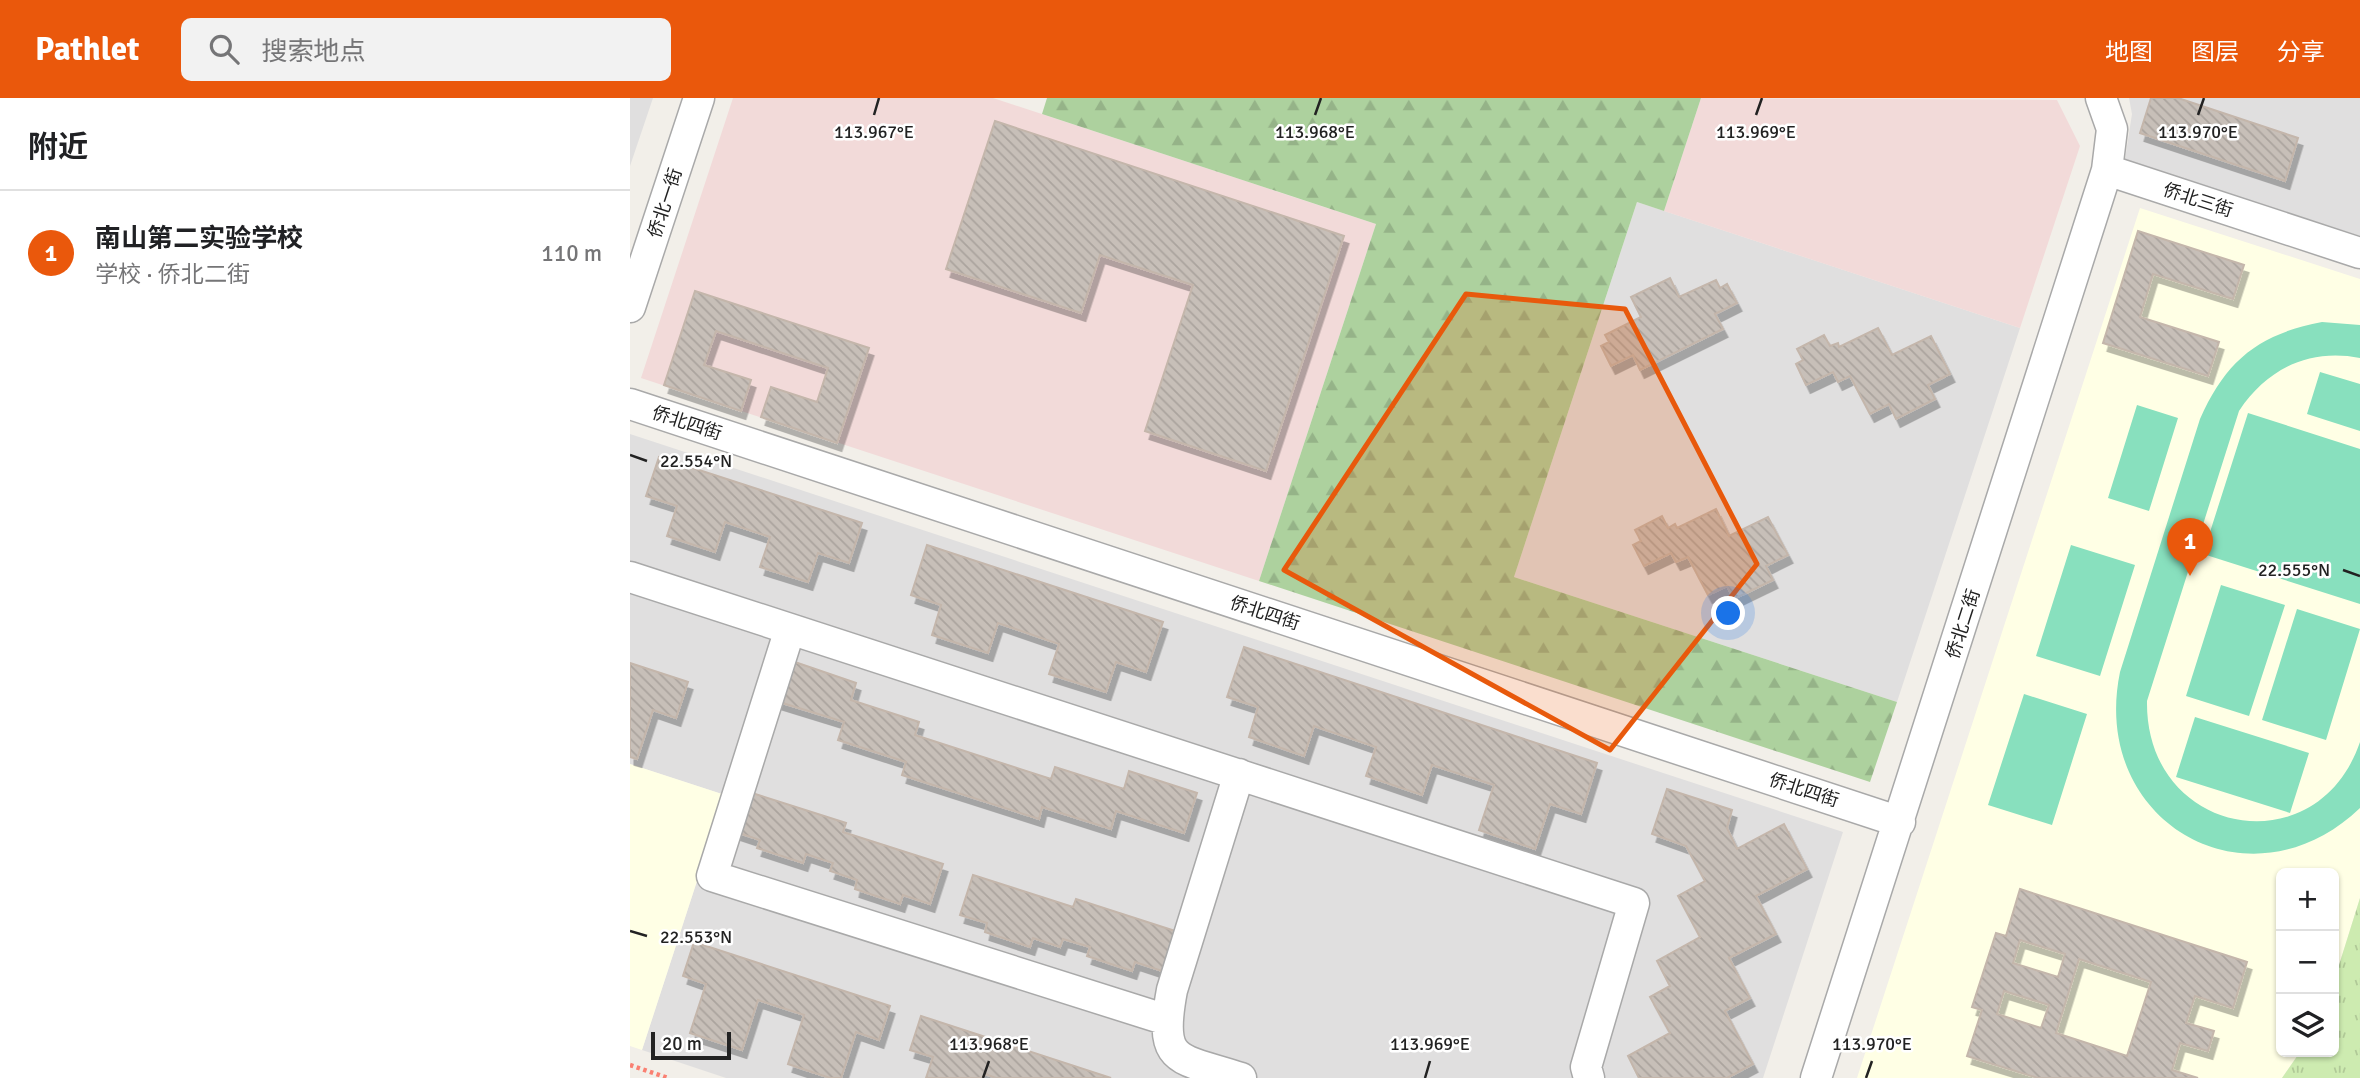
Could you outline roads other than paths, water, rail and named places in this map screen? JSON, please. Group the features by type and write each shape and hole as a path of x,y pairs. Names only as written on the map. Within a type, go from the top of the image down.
{"street":[{"name":"侨北一街","path":"630,307 699,98"},
{"path":"2101,98 2112,129 2107,170"},
{"name":"侨北三街","path":"2107,170 2360,253"},
{"name":"侨北二街","path":"1816,1078 2107,170"},
{"name":"侨北四街","path":"630,404 1900,821"},
{"path":"630,577 1634,902 1586,1067 1589,1078"},
{"path":"790,629 712,876 1167,1020"},
{"path":"1239,774 1172,990 1167,1020 1168,1044 1181,1059 1241,1078"}],"place":[{"name":"南山第二实验学校","path":"2190,576"}]}
